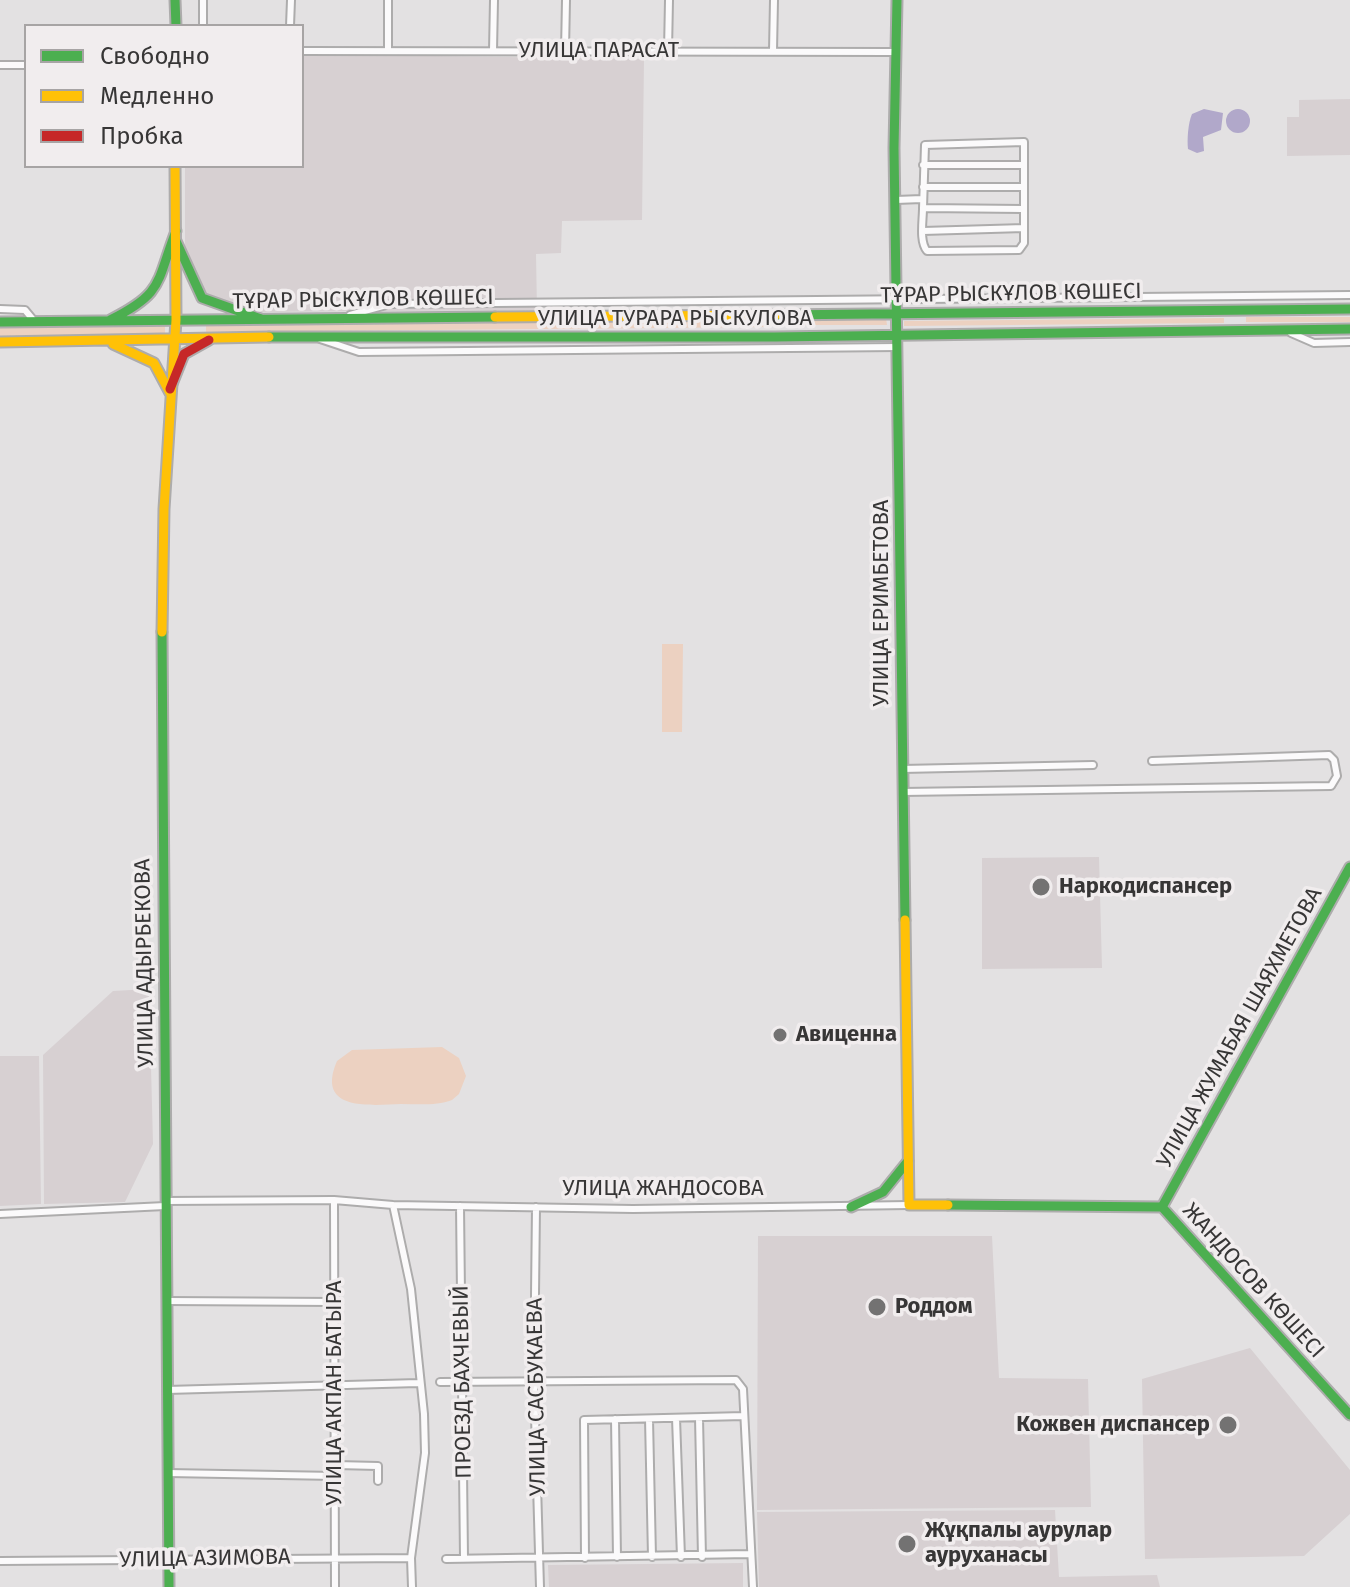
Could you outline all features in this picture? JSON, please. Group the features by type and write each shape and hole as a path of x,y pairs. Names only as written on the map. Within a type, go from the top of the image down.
{"main road":[{"path":"175,0 176,24"},
{"name":"УЛИЦА ЕРИМБЕТОВА","path":"897,0 896,299 909,1205"},
{"name":"УЛИЦА АДЫРБЕКОВА","path":"169,1587 160,706 170,391 176,320 175,168"},
{"path":"176,236 202,298 262,320"},
{"path":"108,321 145,301 158,286 164,258 176,236"},
{"name":"ТҰРАР РЫСКҰЛОВ КӨШЕСІ","path":"0,322 1350,309"},
{"path":"1233,329 1234,310"},
{"path":"774,315 775,337"},
{"name":"УЛИЦА ТУРАРА РЫСКУЛОВА","path":"0,342 309,336 836,337 898,342 1233,329 1350,329"},
{"path":"170,391 184,354 212,338"},
{"path":"103,340 137,352 154,363 170,391"},
{"name":"УЛИЦА ЖУМАБАЯ ШАЯХМЕТОВА","path":"1162,1207 1350,867"},
{"path":"851,1207 883,1192 908,1161"},
{"name":"УЛИЦА ЖАНДОСОВА","path":"909,1205 1162,1207"},
{"name":"ЖАНДОСОВ КӨШЕСІ","path":"1162,1207 1350,1415"}],"street":[{"path":"203,0 203,24"},
{"path":"290,24 291,0"},
{"path":"388,0 388,51"},
{"path":"493,51 494,0"},
{"path":"565,51 566,0"},
{"path":"668,51 669,0"},
{"path":"773,51 774,0"},
{"name":"УЛИЦА ПАРАСАТ","path":"304,51 896,52"},
{"path":"0,65 24,65"},
{"path":"1022,140 1024,165 1024,243 1019,250 927,251 923,246 925,145 1022,140"},
{"path":"923,165 1024,165"},
{"path":"923,187 1024,187"},
{"path":"896,200 1023,209"},
{"path":"923,231 1024,228"},
{"path":"335,320 390,304 1350,295"},
{"path":"0,309 25,310 35,322"},
{"path":"1284,330 1314,343 1350,342"},
{"path":"309,336 359,352 898,342"},
{"path":"807,346 836,337"},
{"path":"902,792 1331,786 1337,776 1334,760 1329,755 1152,761"},
{"path":"902,769 1093,765"},
{"name":"УЛИЦА ЖАНДОСОВА","path":"0,1214 165,1203 334,1200 393,1205 536,1207 909,1205"},
{"name":"УЛИЦА АКПАН БАТЫРА","path":"334,1200 337,1384 335,1587"},
{"path":"393,1205 411,1289 418,1383 423,1398 425,1453 411,1558 412,1587"},
{"name":"ПРОЕЗД БАХЧЕВЫЙ","path":"460,1206 464,1558"},
{"name":"УЛИЦА САСБУКАЕВА","path":"536,1207 534,1382 540,1587"},
{"path":"166,1301 335,1302"},
{"path":"440,1382 731,1378 743,1389 753,1587"},
{"path":"167,1390 418,1383"},
{"path":"585,1558 584,1420 744,1416"},
{"path":"676,1418 681,1557"},
{"path":"699,1418 702,1557"},
{"path":"615,1419 617,1557"},
{"path":"649,1419 652,1557"},
{"path":"336,1465 378,1466 378,1481"},
{"path":"168,1473 336,1476"},
{"path":"446,1559 750,1554"},
{"name":"УЛИЦА АЗИМОВА","path":"0,1561 411,1558"}],"shaded area":[{"path":"304,54 644,59 642,220 562,221 561,253 536,254 537,310 257,312 209,305 195,297 185,277 185,168 304,168"},
{"path":"1350,99 1350,155 1287,156 1287,117 1299,117 1299,100"},
{"path":"1204,109 1223,113 1221,130 1203,137 1204,151 1197,153 1188,149 1189,127 1192,114"},
{"path":"1238,109 1249,116 1250,121 1243,132 1238,133 1227,126 1226,121 1233,110"},
{"path":"1246,317 1350,317 1350,322 1246,322"},
{"path":"886,318 887,325 787,325 787,319"},
{"path":"1224,318 1224,323 904,326 904,321"},
{"path":"767,320 767,327 206,332 206,326"},
{"path":"165,326 165,334 0,336 0,328"},
{"path":"662,644 683,644 682,732 662,732"},
{"name":"Наркодиспансер","path":"1099,857 1102,968 982,969 982,858"},
{"path":"149,989 153,1144 125,1202 44,1204 43,1055 113,991"},
{"path":"442,1047 459,1058 466,1076 459,1094 452,1100 427,1104 362,1104 340,1097 334,1089 332,1078 337,1061 352,1050"},
{"path":"0,1056 39,1056 41,1204 0,1206"},
{"name":"Роддом","path":"758,1236 992,1236 999,1378 1088,1379 1091,1507 757,1510"},
{"name":"Кожвен диспансер","path":"1250,1348 1350,1470 1350,1514 1304,1556 1145,1559 1142,1379"},
{"name":"Жұқпалы аурулар ауруханасы","path":"1055,1510 1059,1577 1157,1575 1160,1587 759,1587 757,1512"},
{"path":"743,1563 743,1587 549,1587 548,1565"}],"traffic: fast":[{"path":"175,0 176,24"},
{"path":"897,0 894,148 905,920"},
{"path":"110,320 140,302 156,285 176,231"},
{"path":"176,241 202,298 261,319"},
{"path":"776,315 1350,309"},
{"path":"0,322 495,317"},
{"path":"269,337 775,337 1350,329"},
{"path":"162,632 169,1587"},
{"path":"1162,1207 1350,867"},
{"path":"851,1207 883,1192 908,1161"},
{"path":"948,1205 1162,1207"},
{"path":"1162,1207 1350,1415"}],"traffic: slow":[{"path":"162,632 164,509 176,320 175,168"},
{"path":"495,317 776,315"},
{"path":"0,342 269,337"},
{"path":"113,344 154,363 170,393"},
{"path":"905,920 909,1205 948,1205"}],"traffic: jam":[{"path":"170,389 184,354 209,340"}],"place":[{"name":"Наркодиспансер","path":"1041,887"},
{"name":"Авиценна","path":"780,1035"},
{"name":"Роддом","path":"877,1307"},
{"name":"Кожвен диспансер","path":"1228,1425"},
{"name":"Жұқпалы аурулар ауруханасы","path":"907,1544"}]}
